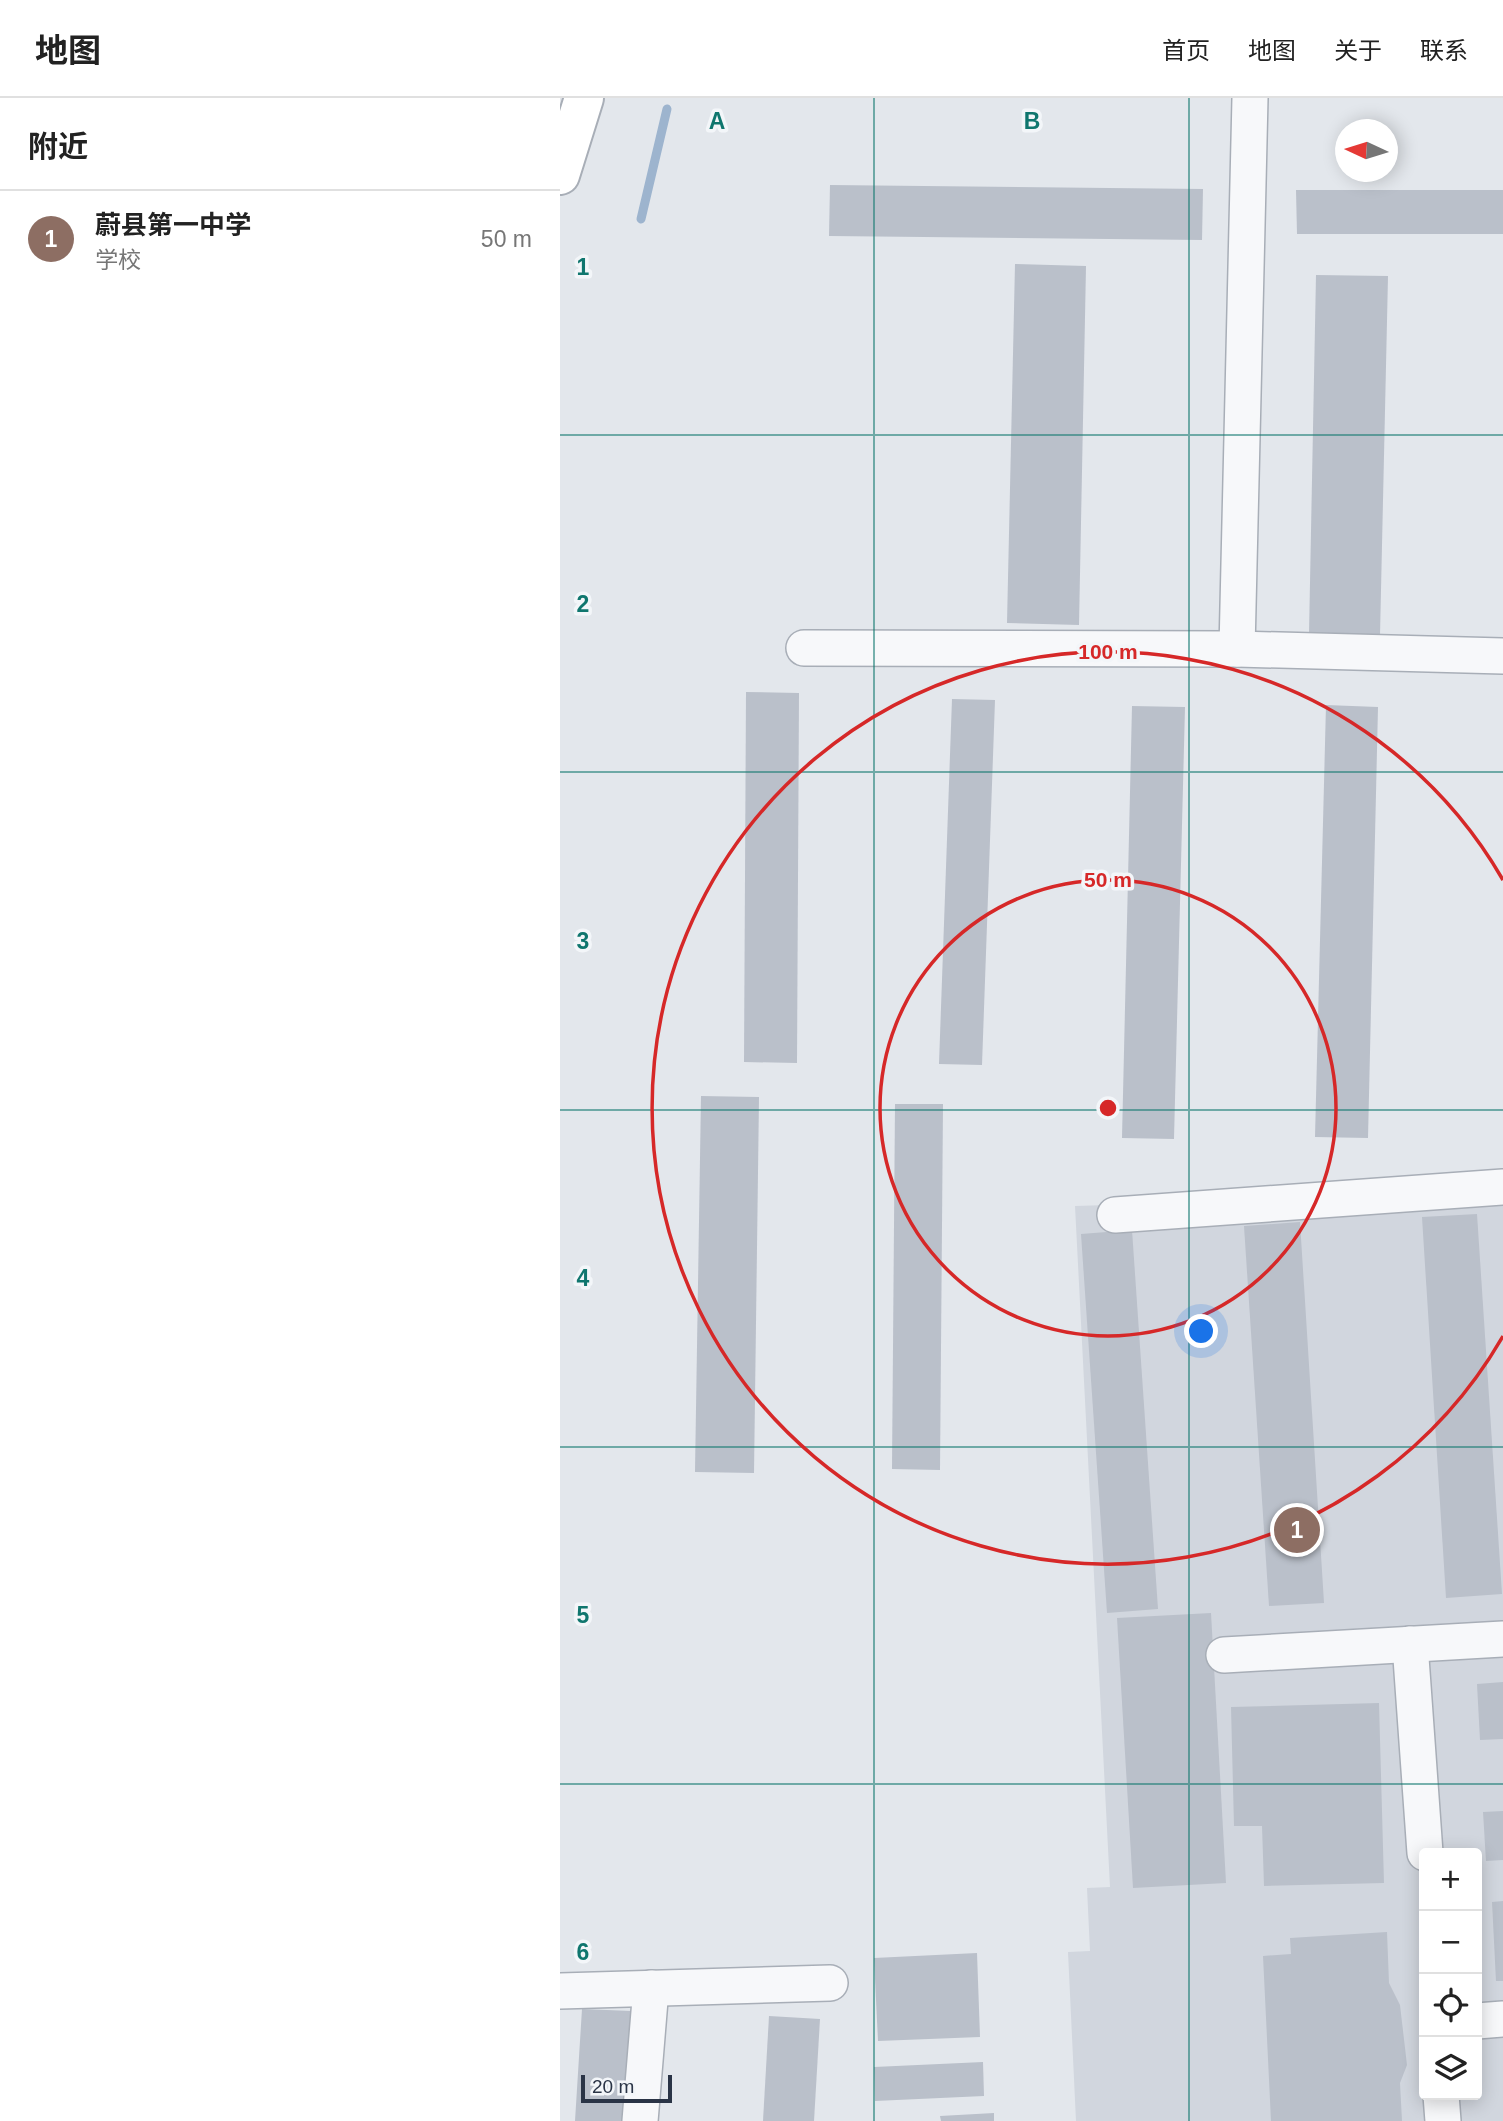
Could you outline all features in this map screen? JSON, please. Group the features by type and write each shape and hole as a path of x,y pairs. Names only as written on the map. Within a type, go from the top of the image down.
{"main road":[{"path":"560,175 584,98"}],"street":[{"path":"1237,649 1250,98"},
{"path":"804,648 1237,649 1503,656"},
{"path":"1115,1215 1503,1187"},
{"path":"1224,1655 1503,1639"},
{"path":"1410,1644 1424,1848"},
{"path":"560,1991 830,1983"},
{"path":"640,2121 651,1989"},
{"path":"1482,2021 1503,2019"},
{"path":"1441,2100 1443,2121"}],"shaded area":[{"path":"1503,1193 1503,2121 1076,2121 1068,1952 1090,1951 1087,1888 1110,1887 1075,1206"}],"building":[{"path":"830,185 1203,189 1202,240 829,236"},
{"path":"1296,190 1503,190 1503,234 1297,234"},
{"path":"1015,264 1086,266 1079,625 1007,623"},
{"path":"1316,275 1388,276 1380,635 1309,634"},
{"path":"746,692 799,693 797,1063 744,1062"},
{"path":"952,699 995,700 982,1065 939,1064"},
{"path":"1326,705 1378,707 1368,1138 1315,1137"},
{"path":"1132,706 1185,707 1174,1139 1122,1138"},
{"path":"701,1096 759,1097 754,1473 695,1472"},
{"path":"895,1104 943,1104 940,1470 892,1469"},
{"path":"1477,1214 1502,1594 1446,1598 1422,1217"},
{"path":"1300,1222 1324,1603 1269,1606 1244,1226"},
{"path":"1132,1230 1158,1609 1107,1613 1081,1234"},
{"path":"1211,1613 1226,1883 1133,1888 1117,1618"},
{"path":"1503,1682 1503,1739 1480,1740 1477,1684"},
{"path":"1379,1703 1384,1883 1264,1886 1262,1826 1234,1826 1231,1707"},
{"path":"1503,1811 1503,1860 1486,1861 1483,1812"},
{"path":"1503,1901 1503,1981 1496,1981 1492,1902"},
{"path":"1387,1932 1389,1983 1400,2005 1407,2065 1400,2083 1402,2121 1271,2121 1263,1956 1291,1954 1290,1938"},
{"path":"977,1953 980,2037 878,2041 874,1958"},
{"path":"582,2009 632,2011 626,2121 575,2121"},
{"path":"769,2016 820,2019 814,2121 763,2121"},
{"path":"983,2062 984,2096 875,2101 874,2067"},
{"path":"994,2113 994,2121 941,2121 940,2116"}],"waterway":[{"path":"641,219 667,109"}],"place":[{"name":"蔚县第一中学","path":"1297,1530"}]}
